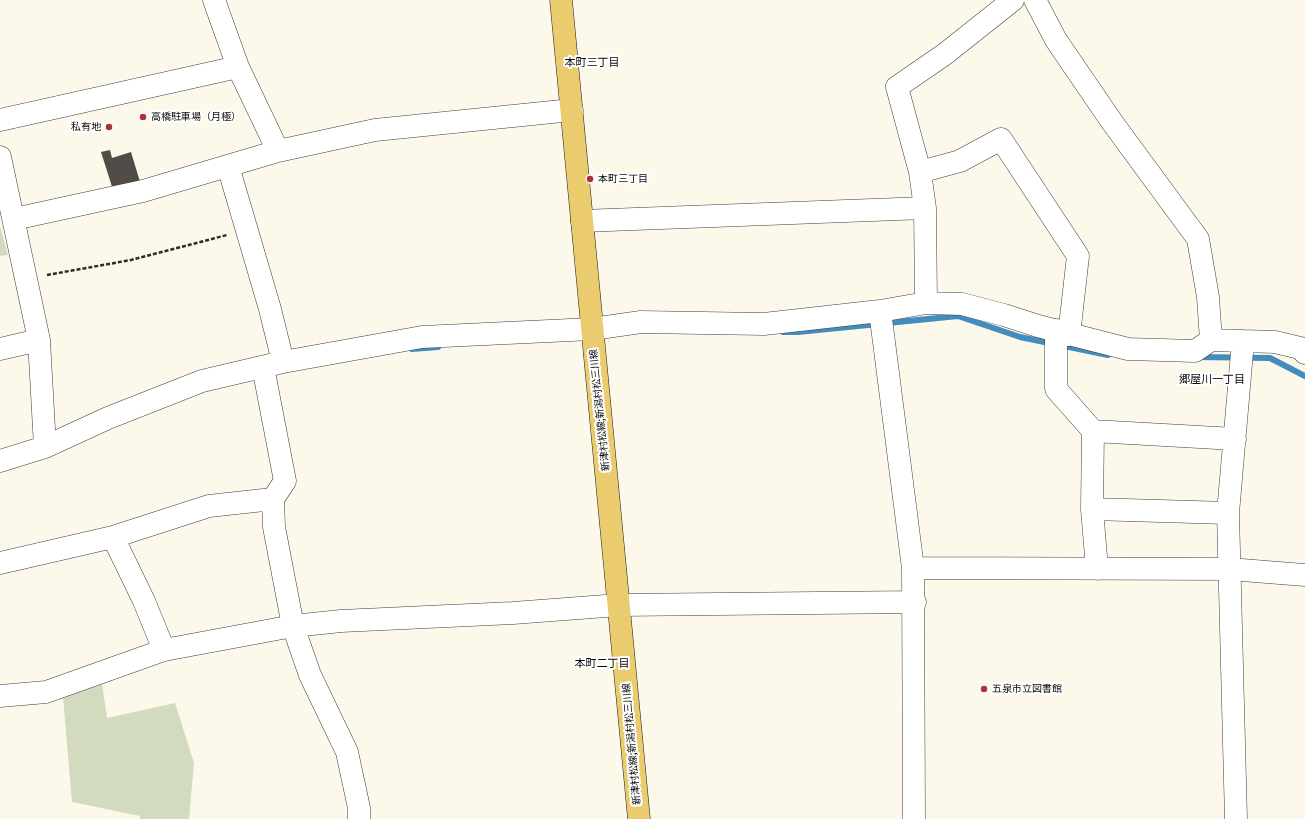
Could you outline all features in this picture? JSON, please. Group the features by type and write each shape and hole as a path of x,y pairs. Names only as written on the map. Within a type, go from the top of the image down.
{"main road":[{"name":"新津村松線;新潟村松三川線","path":"561,0 639,819"}],"street":[{"path":"214,0 238,67 278,151"},
{"path":"926,303 925,208 920,172 897,87 945,54 1013,0"},
{"path":"1035,0 1056,40 1112,122 1198,239 1208,297 1211,340"},
{"path":"0,120 238,67"},
{"path":"14,219 143,191 278,151 375,130 572,110"},
{"path":"920,172 960,161 1001,139 1078,256 1062,332 1056,389 1092,431 1092,509 1097,569"},
{"path":"0,157 39,340 46,447"},
{"path":"228,166 247,230 273,365 285,481 273,499 274,527 293,626 310,675 347,752 359,808 359,819"},
{"path":"582,221 925,208"},
{"path":"0,461 46,447 108,418 202,381 273,365 422,337 592,329 641,322 764,324 880,311 926,303 962,304 1062,332 1136,350 1194,351 1211,340 1275,342 1300,348 1305,353"},
{"path":"880,311 914,568 914,819"},
{"path":"0,349 39,340"},
{"path":"1236,819 1228,513 1243,341"},
{"path":"1092,431 1235,439"},
{"path":"0,563 113,537 209,506 273,499"},
{"path":"1092,509 1228,513"},
{"path":"113,537 144,601 164,650"},
{"path":"914,568 1229,569 1305,575"},
{"path":"0,696 46,692 164,650 293,626 341,621 513,613 619,605 915,602"}],"path":[{"path":"26,279 131,260 247,230"}],"green space":[{"path":"0,226 8,255 0,256"},
{"path":"102,684 107,718 175,703 194,763 189,819 140,819 140,816 72,802 63,697"}],"building":[{"path":"110,150 112,158 131,152 141,185 114,193 101,152"}],"waterway":[{"path":"783,332 798,332 958,316 1020,337 1108,355"},
{"path":"412,349 438,347"},
{"path":"1197,357 1270,358 1305,376"}],"place":[{"name":"高橋駐車場（月極）","path":"143,117"},
{"name":"私有地","path":"109,127"},
{"name":"本町三丁目","path":"590,179"},
{"name":"五泉市立図書館","path":"984,689"}],"district":[{"name":"本町三丁目","path":"592,63"},
{"name":"郷屋川一丁目","path":"1212,380"},
{"name":"本町二丁目","path":"602,664"}]}
